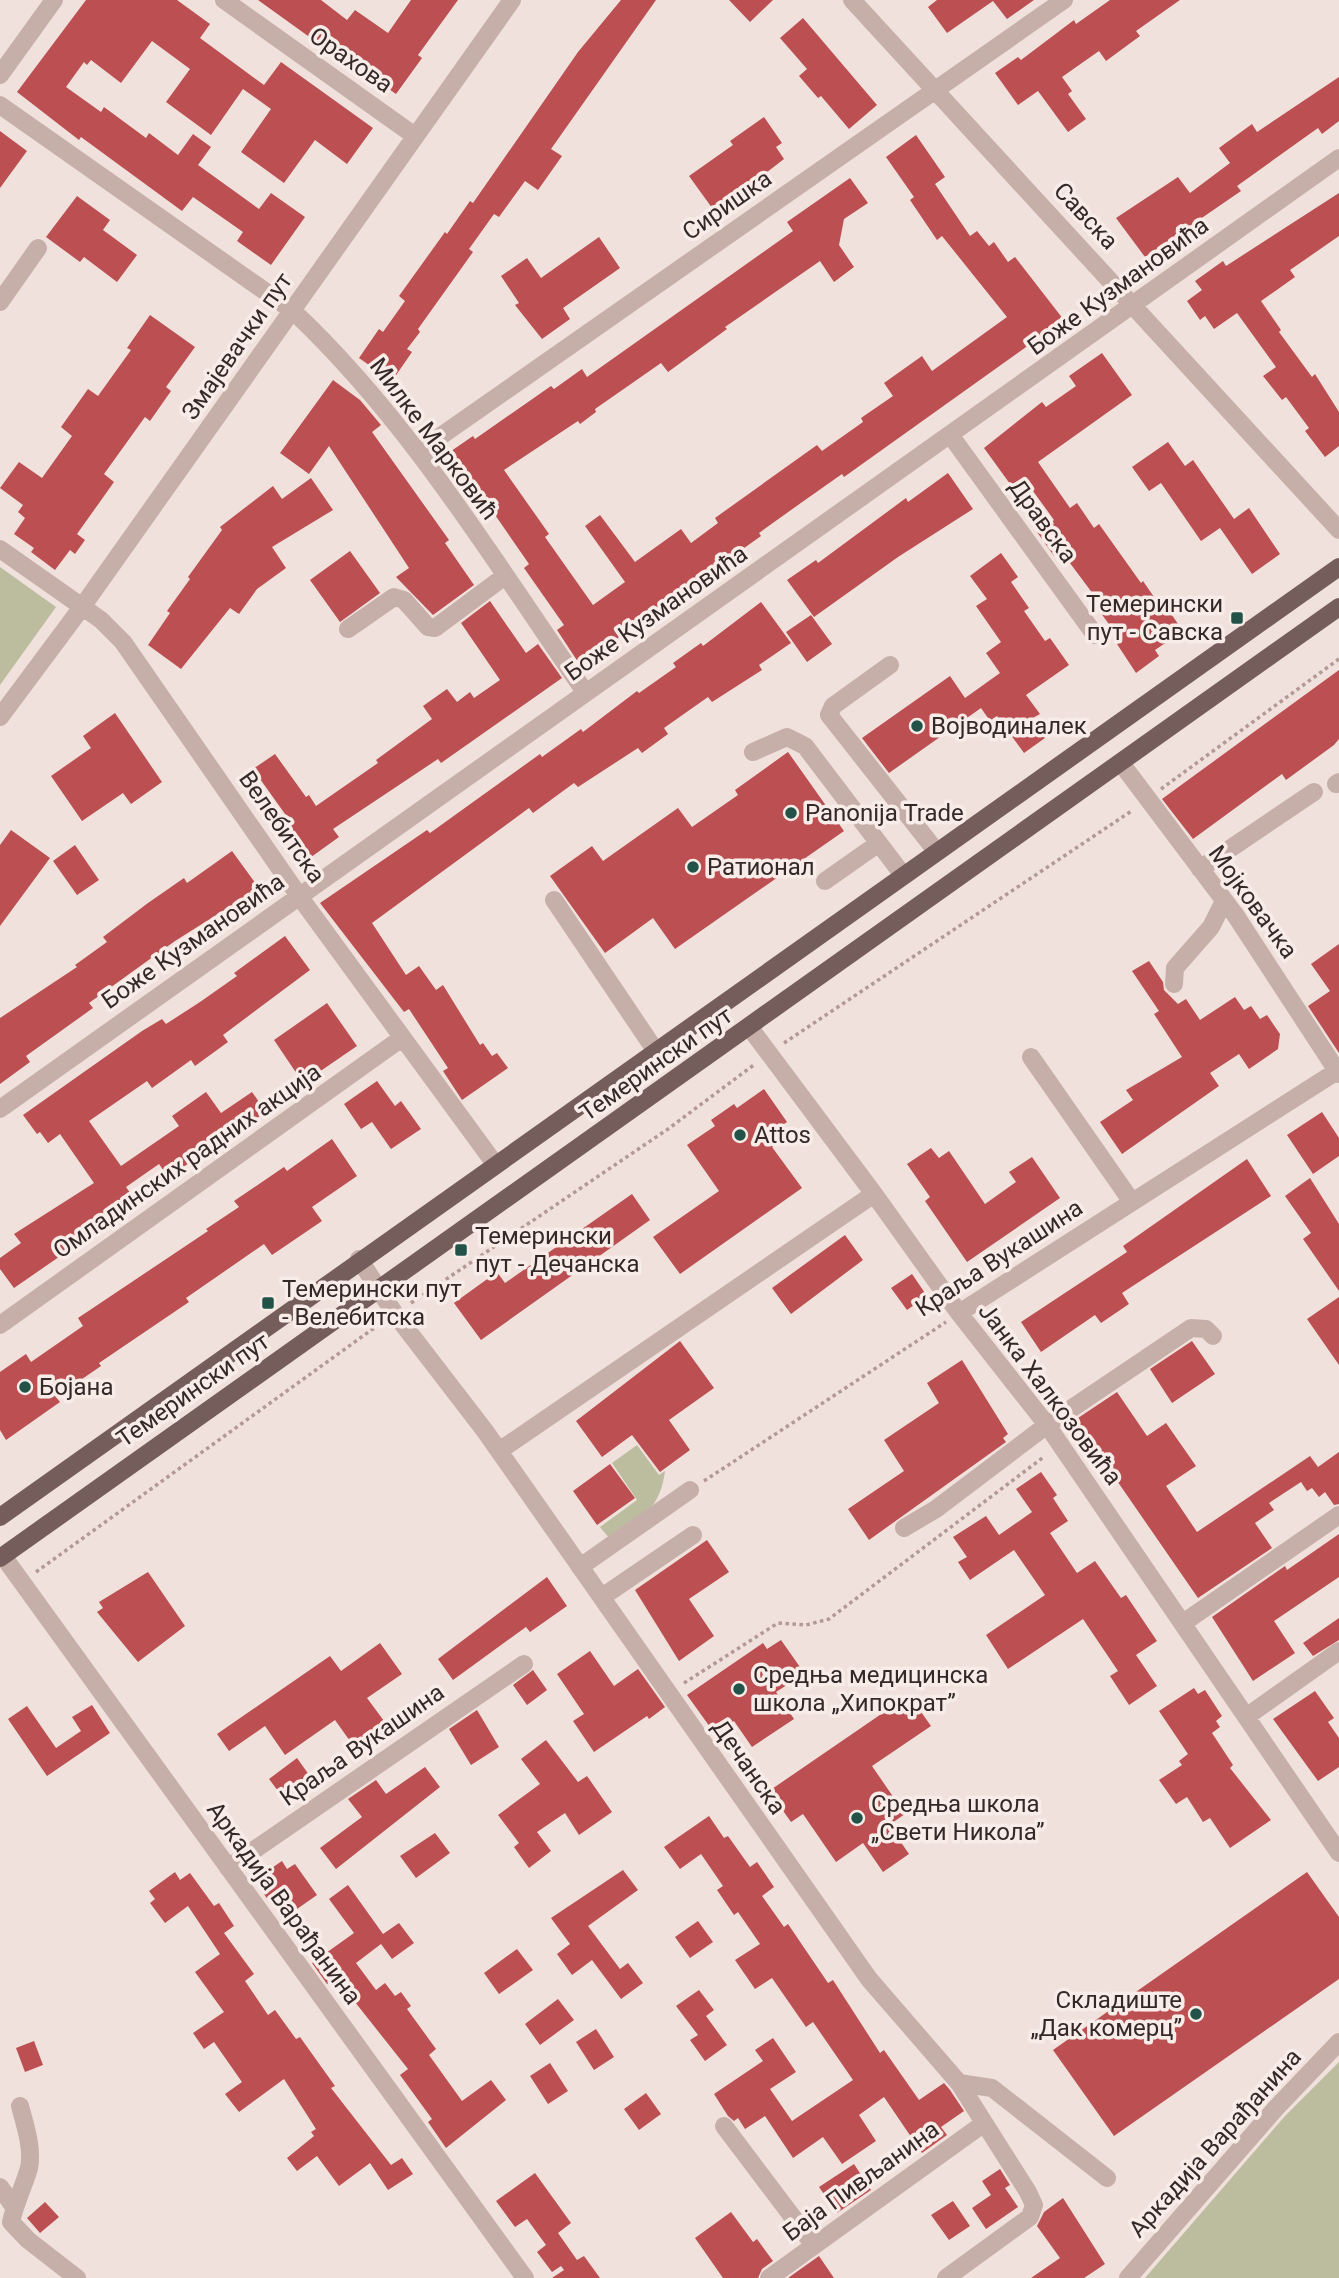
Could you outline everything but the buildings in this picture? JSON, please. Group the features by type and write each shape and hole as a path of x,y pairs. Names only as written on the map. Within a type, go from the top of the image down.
{"main road":[{"name":"Темерински пут","path":"0,1517 359,1259 1339,566"},
{"name":"Темерински пут","path":"1,1557 750,1028 1339,607"}],"street":[{"path":"0,75 54,0"},
{"name":"Орахова","path":"224,0 415,136"},
{"name":"Змајевачки пут","path":"0,718 82,607 512,0"},
{"name":"Савска","path":"852,0 1339,530"},
{"name":"Сиришка","path":"418,452 1064,0"},
{"name":"Милке Марковић","path":"0,105 293,310 366,385 418,452 585,692"},
{"name":"Боже Кузмановића","path":"0,1109 1339,158"},
{"path":"0,302 38,248"},
{"name":"Дравска","path":"951,436 1094,635"},
{"name":"Велебитска","path":"0,549 101,620 123,642 299,895 495,1164"},
{"path":"348,629 394,597 404,600 428,627 435,628 505,576"},
{"path":"890,665 833,706 829,715 936,851"},
{"path":"754,752 787,737 806,746 903,875"},
{"name":"Мојковачка","path":"1121,764 1224,901 1290,995 1338,1072"},
{"path":"1200,869 1314,792"},
{"path":"825,881 879,843"},
{"path":"554,900 655,1050"},
{"path":"1174,984 1175,968 1211,927 1224,901"},
{"name":"Јанка Халкозовића","path":"750,1028 874,1194 958,1313 1047,1425 1339,1853"},
{"name":"Омладинских радних акција","path":"0,1325 402,1038"},
{"path":"1031,1057 1132,1202"},
{"name":"Краља Вукашина","path":"958,1313 1338,1072"},
{"path":"499,1451 874,1194"},
{"name":"Дечанска","path":"359,1259 395,1314 499,1451 869,1979 958,2083 1028,2192 1034,2205 1030,2217 946,2278"},
{"path":"904,1528 936,1509 1047,1425 1191,1328 1206,1329 1213,1336"},
{"path":"580,1567 690,1490"},
{"path":"1182,1623 1339,1516"},
{"path":"602,1597 693,1535"},
{"name":"Аркадија Варађанина","path":"1,1557 22,1582 525,2278"},
{"path":"1246,1717 1339,1651"},
{"name":"Краља Вукашина","path":"228,1868 524,1664"},
{"name":"Аркадија Варађанина","path":"1128,2278 1276,2108 1339,2042"},
{"path":"958,2083 992,2088 1107,2178"},
{"path":"8,2219 29,2167 30,2149 20,2106"},
{"name":"Баја Пивљанина","path":"769,2278 983,2124"},
{"path":"724,2126 813,2244"},
{"path":"0,2187 8,2219 28,2240 77,2278"}],"path":[{"path":"22,1582 395,1314 668,1129 770,1053 1090,841 1339,659"},
{"name":"Краља Вукашина","path":"690,1490 958,1313"},
{"path":"668,1693 778,1623 806,1625 829,1619 1060,1444"}],"green space":[{"path":"0,567 56,607 0,685"},
{"path":"637,1445 659,1475 665,1471 662,1485 647,1512 610,1539 600,1527 637,1500 612,1463"},
{"path":"1339,2062 1339,2278 1145,2278 1285,2116"}],"place":[{"name":"Темерински пут - Савска","path":"1237,618"},
{"name":"Војводиналек","path":"917,726"},
{"name":"Panonija Trade","path":"791,813"},
{"name":"Ратионал","path":"693,867"},
{"name":"Attos","path":"740,1135"},
{"name":"Темерински пут - Дечанска","path":"461,1250"},
{"name":"Темерински пут - Велебитска","path":"268,1303"},
{"name":"Бојана","path":"25,1387"},
{"name":"Средња медицинска школа „Хипократ”","path":"739,1689"},
{"name":"Средња школа „Свети Никола”","path":"857,1818"},
{"name":"Складиште „Дак комерц”","path":"1196,2014"}]}
